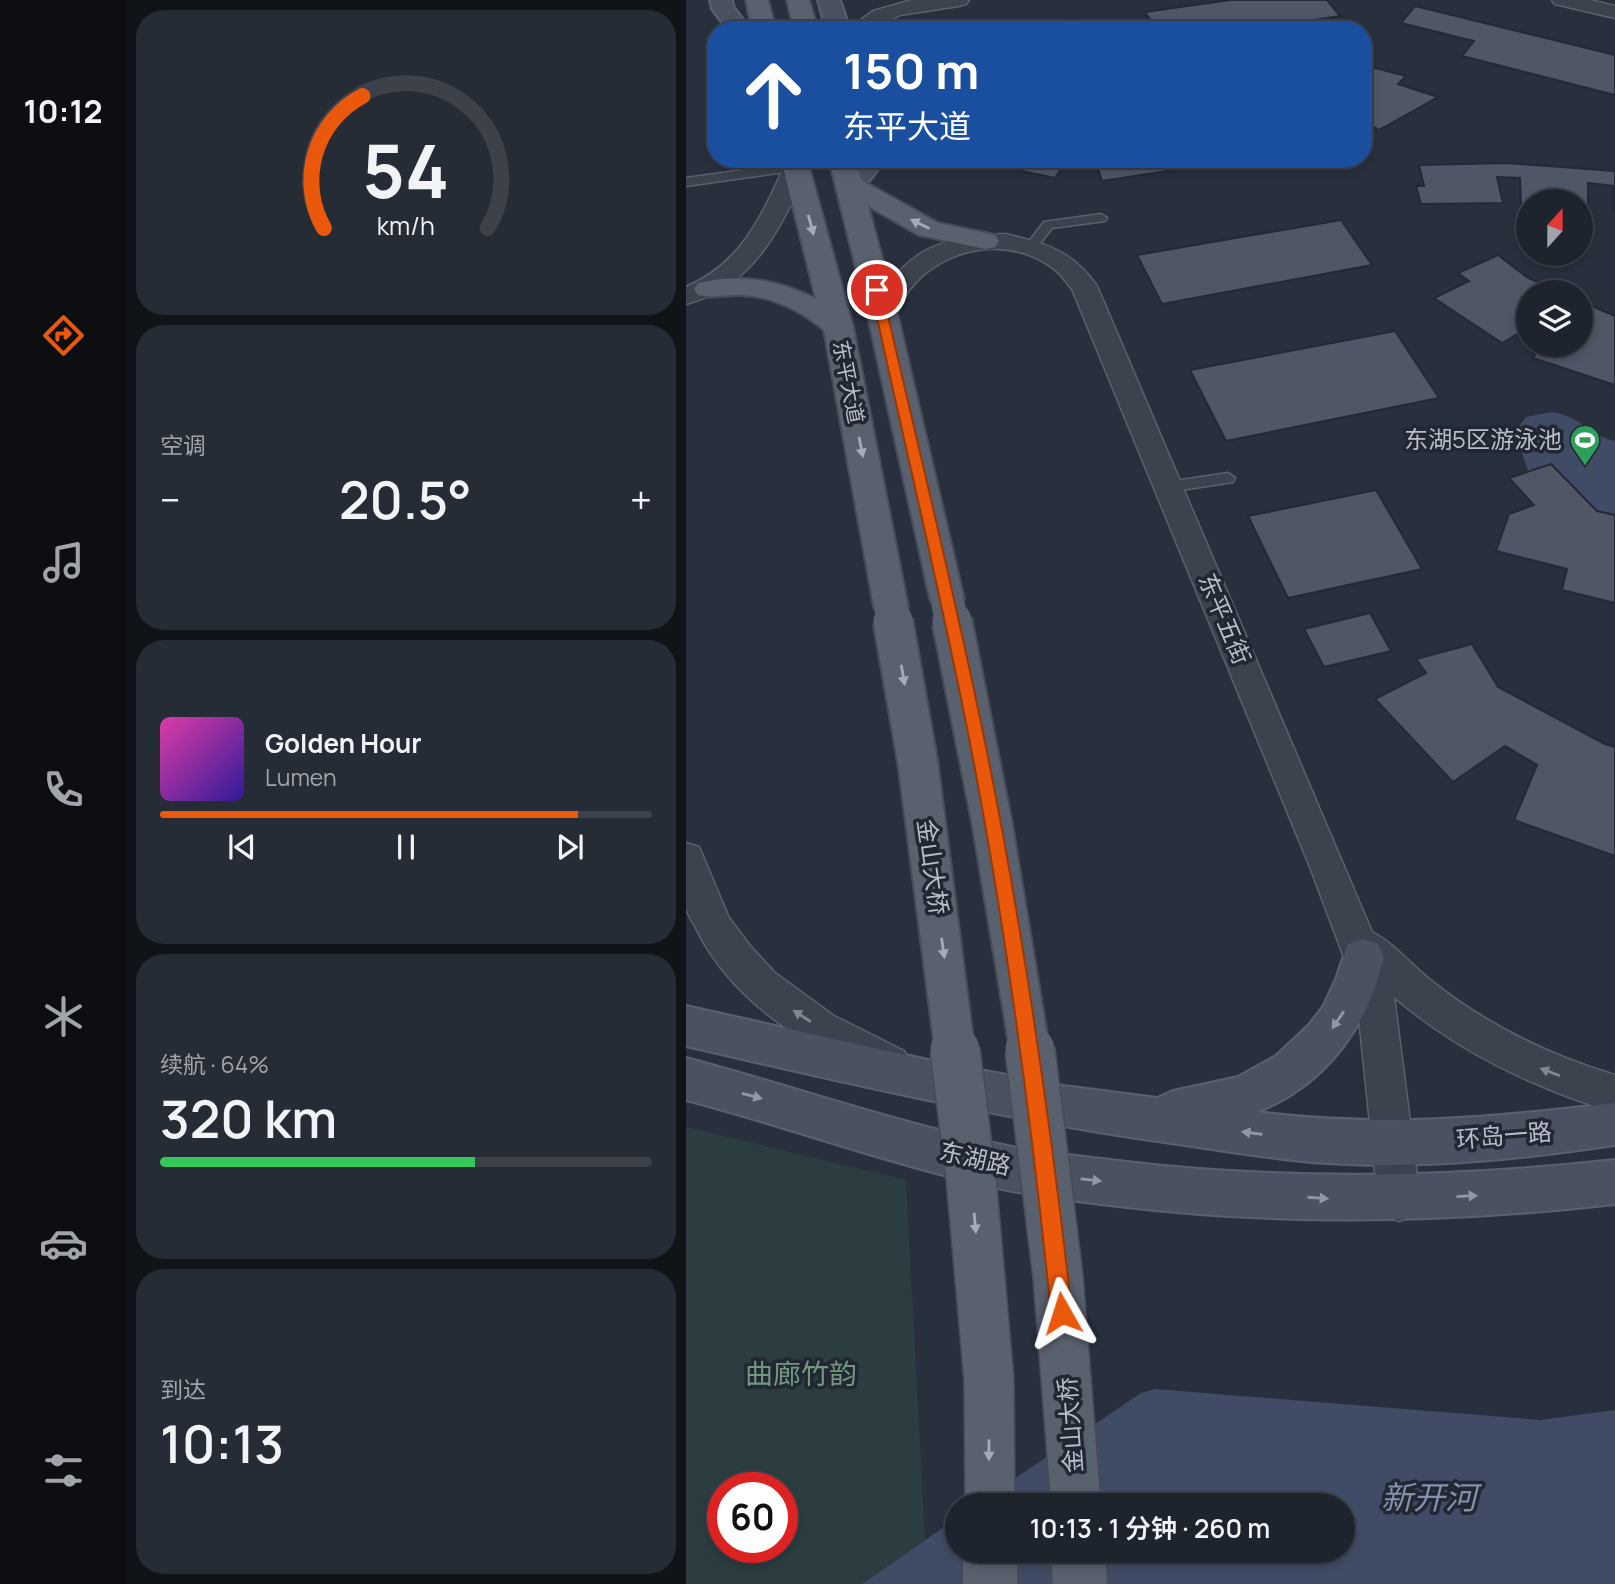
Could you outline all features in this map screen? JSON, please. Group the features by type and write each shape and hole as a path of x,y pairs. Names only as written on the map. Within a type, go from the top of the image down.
{"main road":[{"path":"721,0 723,9 733,21"},
{"path":"757,0 762,21"},
{"path":"798,0 804,21"},
{"path":"829,0 835,21"},
{"name":"东平大道","path":"796,168 838,327 891,607"},
{"path":"846,172 929,229 985,240"},
{"name":"东平大道","path":"846,172 883,317 947,599"},
{"path":"697,293 747,287 780,293 809,305 838,327"},
{"name":"金山大桥","path":"947,599 974,725 1023,1002 1048,1182 1070,1392 1075,1493"},
{"name":"金山大桥","path":"891,607 918,764 971,1178 989,1380 990,1493"},
{"path":"1126,1117 1223,1102 1249,1095 1290,1071 1323,1040 1355,992 1360,949"},
{"path":"686,1026 928,1081 1126,1117 1311,1141 1393,1143"},
{"name":"东湖路","path":"686,1079 777,1102 954,1155 1057,1177 1215,1192 1399,1200"},
{"name":"环岛一路","path":"1393,1143 1474,1140 1615,1124"},
{"path":"1399,1200 1515,1193 1615,1182"},
{"path":"990,1563 990,1584"},
{"path":"1079,1563 1080,1584"}],"street":[{"path":"868,21 890,11 959,0"},
{"path":"1562,0 1615,12"},
{"path":"697,293 743,262 759,244 793,168"},
{"name":"东平五街","path":"883,317 893,291 907,273 921,262 947,249 985,240 1030,248 1064,264 1084,286 1360,949 1377,1008 1399,1200"},
{"path":"686,858 713,929 737,961 755,978 796,1012 821,1028 928,1081"},
{"path":"1360,949 1429,1005 1478,1038 1545,1070 1615,1094"}],"lane":[{"path":"686,182 766,168"},
{"path":"1030,248 1048,225 1101,218"},
{"path":"1168,487 1228,478"}],"green space":[{"name":"曲廊竹韵","path":"686,1127 906,1180 925,1540 862,1584 686,1584"}],"water":[{"name":"东湖5区游泳池","path":"1551,412 1571,418 1598,435 1615,441 1615,515 1597,511 1551,464 1528,471 1515,432 1526,417"},
{"name":"新开河","path":"1155,1389 1540,1420 1615,1410 1615,1584 862,1584 945,1526 945,1563 1355,1563 1355,1493 994,1493 1141,1393"}],"building":[{"path":"1230,0 1327,0 1340,16 1307,21 1151,21 1145,12"},
{"path":"1415,6 1615,55 1615,95 1462,56 1474,41 1401,23"},
{"path":"1372,67 1406,76 1398,84 1438,97 1379,130 1372,126"},
{"path":"1506,163 1615,171 1615,211 1613,186 1588,183 1588,189 1520,189 1520,178 1497,177 1503,203 1421,204 1416,186 1424,186 1419,165"},
{"path":"1007,168 1062,168 1055,178"},
{"path":"1098,168 1187,168 1102,181"},
{"path":"1341,220 1372,265 1162,304 1137,255"},
{"path":"1498,255 1533,280 1516,280 1516,335 1502,343 1434,298 1469,281 1458,273"},
{"path":"1593,307 1615,316 1615,385 1533,358 1593,357"},
{"path":"1395,331 1439,398 1226,441 1190,370"},
{"path":"1551,464 1597,511 1615,515 1615,603 1562,590 1567,569 1496,551 1509,514 1534,505 1509,478"},
{"path":"1376,490 1422,569 1288,598 1248,516"},
{"path":"1370,613 1391,651 1324,667 1304,629"},
{"path":"1472,644 1498,687 1615,747 1615,856 1514,820 1537,765 1505,746 1453,782 1375,699 1426,673 1416,659"}],"place":[{"name":"东湖5区游泳池","path":"1585,467"}],"route":[{"path":"877,290 974,725 1023,1002 1048,1182 1062,1313"}]}
